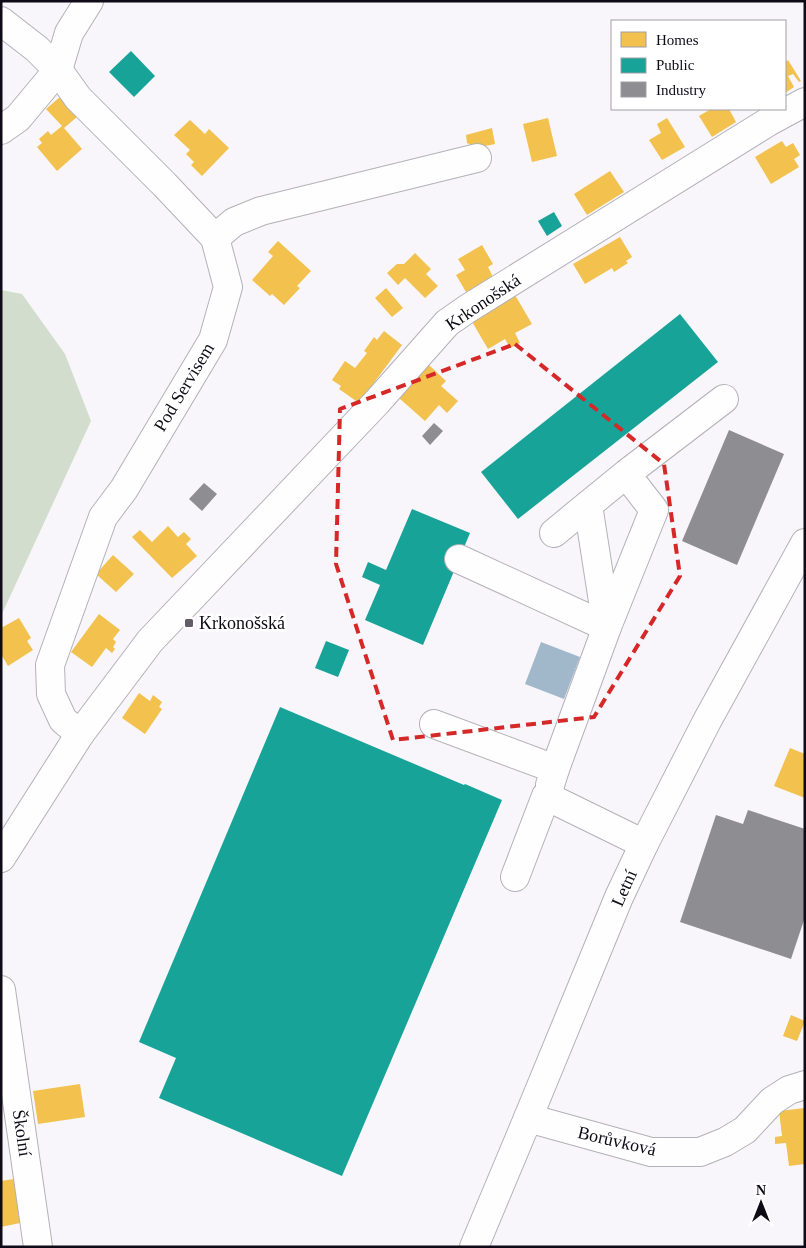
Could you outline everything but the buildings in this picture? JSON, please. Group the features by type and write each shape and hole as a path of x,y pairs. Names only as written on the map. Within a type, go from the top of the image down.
{"street":[{"path":"1,130 18,118 58,70 69,33 89,1"},
{"path":"1,20 37,49 58,70 78,98 216,238 234,222 262,211 477,158"},
{"name":"Krkonošská","path":"1,858 80,734 150,641 377,402 447,323 760,128 805,102"},
{"name":"Pod Servisem","path":"80,734 63,720 51,694 50,665 103,517 124,489 213,340 228,287 216,238"},
{"path":"554,533 724,398"},
{"path":"515,877 607,627 654,510 626,474"},
{"path":"588,505 607,627"},
{"name":"Letní","path":"474,1247 619,897 707,721 805,543"},
{"path":"459,559 607,627"},
{"path":"434,724 555,769"},
{"path":"546,796 644,844"},
{"name":"Školní","path":"1,990 38,1247"},
{"name":"Borůvková","path":"528,1118 651,1152 700,1152 725,1142 746,1130 772,1101 789,1090 805,1085"}],"highlighted area":[{"path":"515,344 664,464 680,576 594,717 393,740 336,564 340,409"}],"green space":[{"path":"1,290 22,294 65,354 91,421 1,616"}],"water":[{"path":"541,642 580,657 564,699 525,684"}],"place":[{"name":"Krkonošská","path":"189,623"}]}
